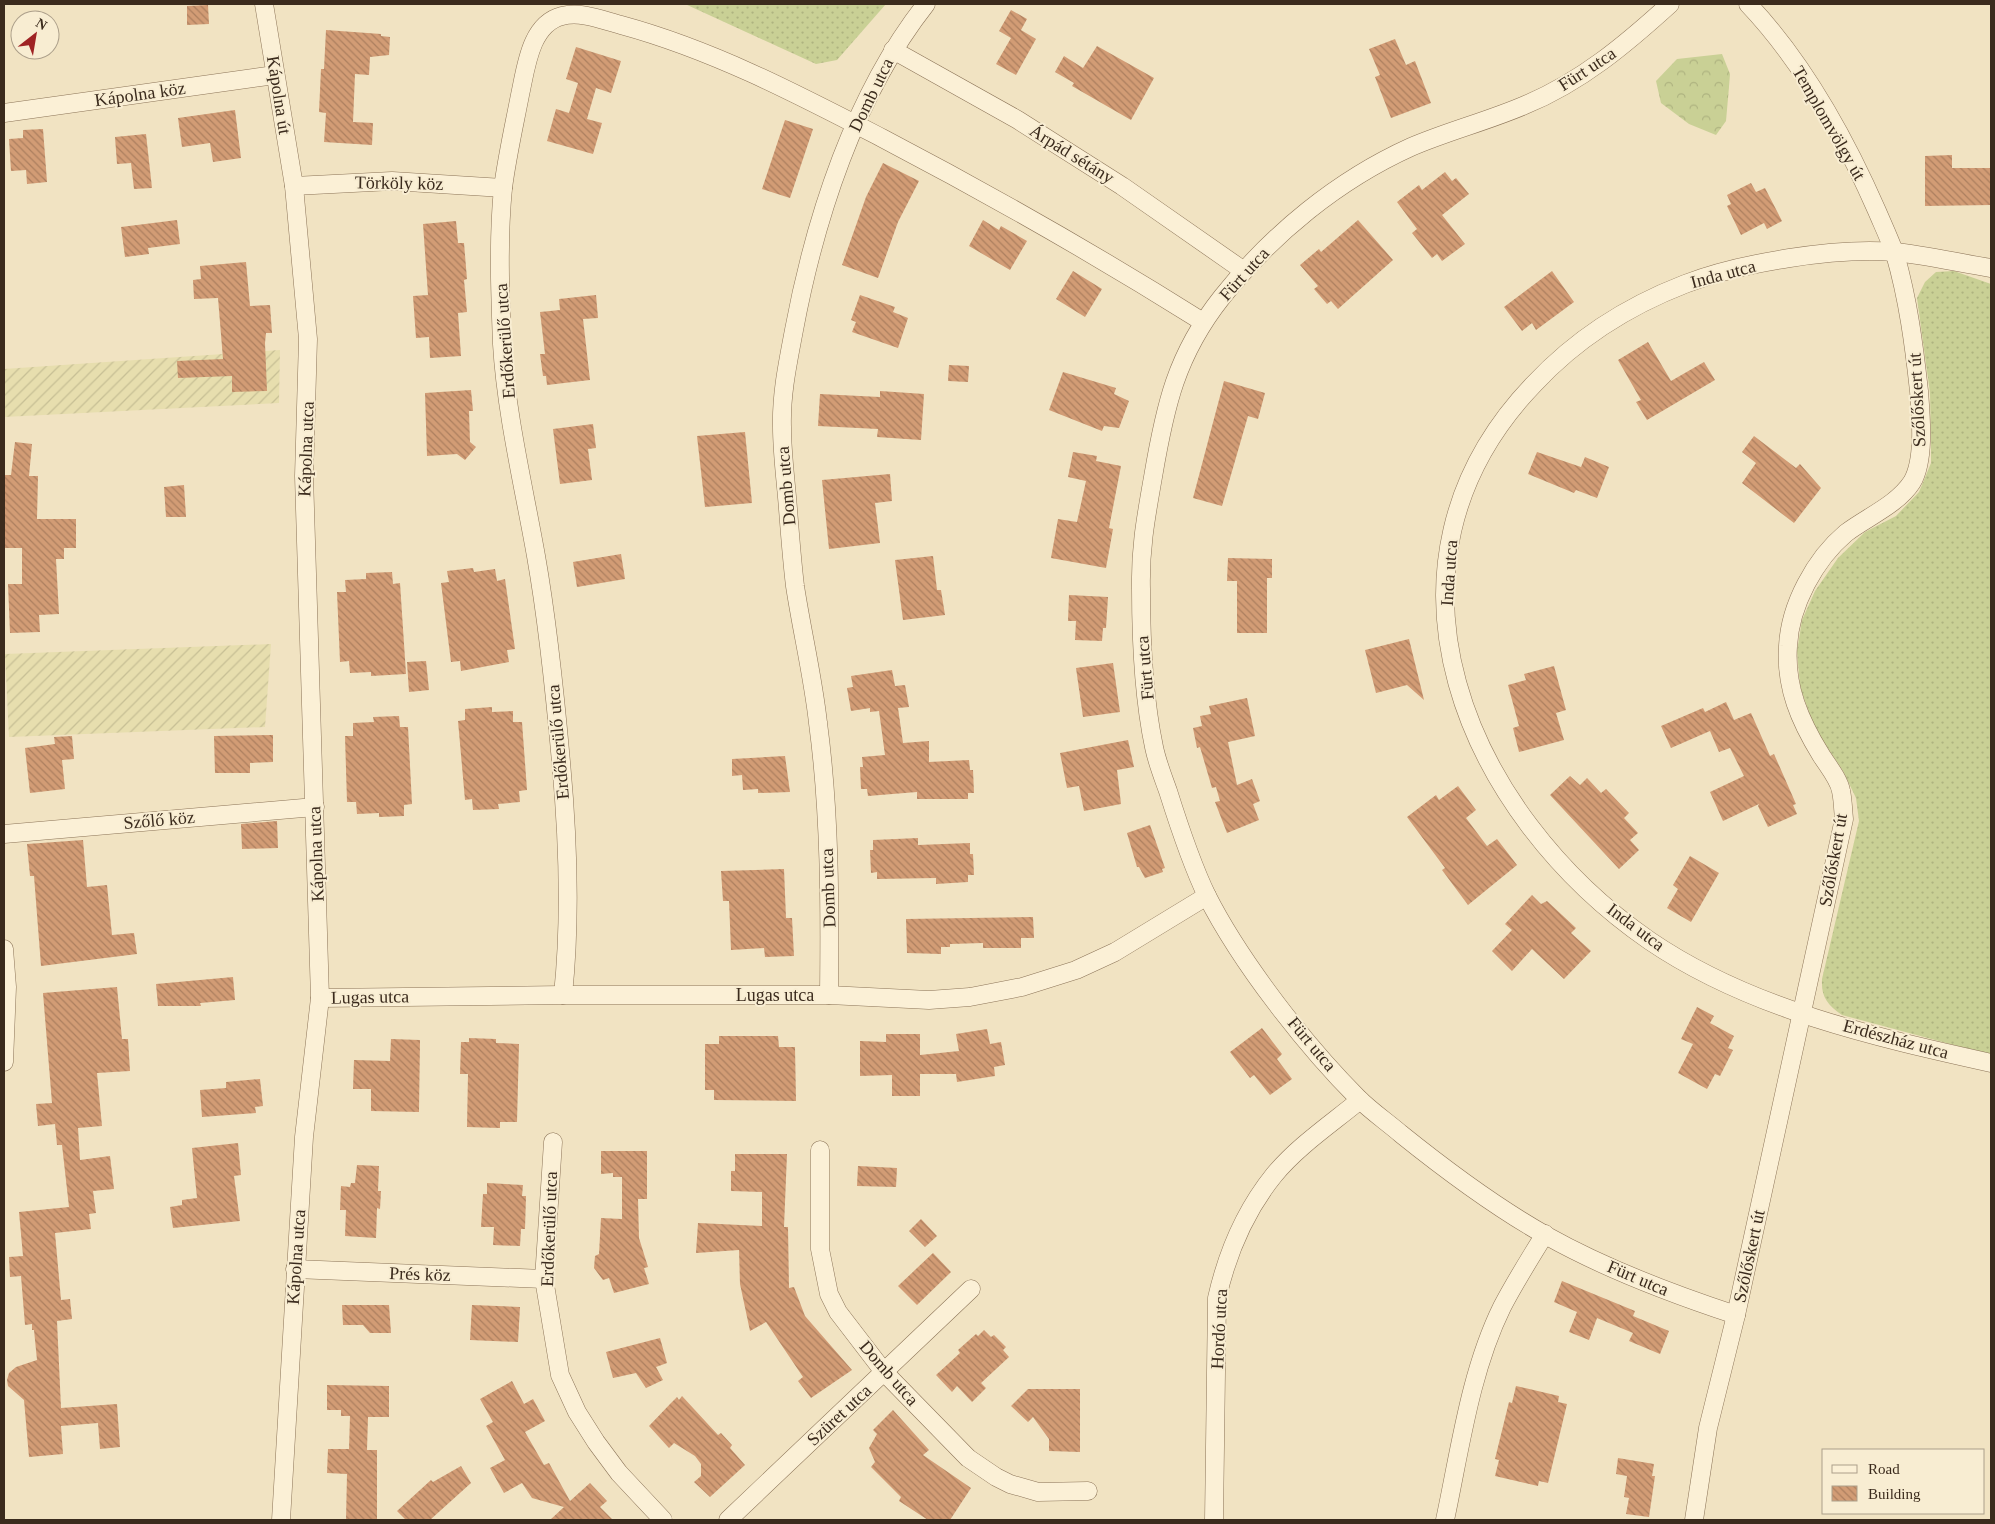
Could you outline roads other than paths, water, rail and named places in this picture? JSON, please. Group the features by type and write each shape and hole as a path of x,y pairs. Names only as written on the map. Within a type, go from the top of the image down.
{"street":[{"name":"Kápolna út","path":"264,4 294,186"},
{"name":"Domb utca","path":"829,995 830,938 824,782 818,722 795,584 782,426 786,375 812,245 855,124 892,50 926,4"},
{"name":"Fürt utca","path":"1670,4 1608,58 1571,82 1505,114 1411,147 1353,180 1317,203 1244,271 1203,322 1184,357 1165,408 1140,548 1142,658 1154,748 1178,824 1208,896 1251,968 1306,1038 1360,1100 1448,1173 1545,1234 1587,1256 1690,1300 1736,1315"},
{"name":"Templomvölgy út","path":"1748,4 1784,47 1806,78 1858,168 1894,252"},
{"name":"Erdőkerülő utca","path":"563,995 568,954 561,766 538,564 502,349 500,267 503,188 523,84 534,40 545,25 564,15 579,14 637,30 714,56 767,79 855,124"},
{"name":"Árpád sétány","path":"892,50 1018,120 1130,191 1244,271"},
{"name":"Kápolna köz","path":"4,112 275,75"},
{"path":"855,124 1063,236 1203,322"},
{"name":"Törköly köz","path":"294,186 392,181 503,188"},
{"name":"Kápolna utca","path":"281,1520 304,1137 320,998 304,476 308,339 294,186"},
{"name":"Inda utca","path":"1802,1014 1733,987 1686,963 1649,940 1614,913 1564,866 1514,804 1487,763 1467,717 1454,675 1446,630 1446,585 1452,533 1468,480 1483,450 1500,424 1548,369 1606,323 1644,302 1687,283 1726,271 1781,260 1855,251 1894,252 1991,268"},
{"name":"Szőlőskert út","path":"1694,1520 1708,1428 1736,1315 1844,819 1841,789 1806,730 1794,702 1788,677 1788,645 1802,595 1824,555 1846,533 1878,512 1902,492 1911,483 1919,466 1921,412 1914,345 1894,252"},
{"name":"Szőlő köz","path":"4,834 315,807"},
{"name":"Lugas utca","path":"320,998 563,995 829,995 929,1000 970,997 1022,987 1076,970 1115,952 1208,896"},
{"path":"4,948 7,987 4,1062"},
{"name":"Erdészház utca","path":"1802,1014 1927,1049 1991,1063"},
{"name":"Hordó utca","path":"1214,1520 1217,1298 1224,1266 1241,1228 1274,1175 1301,1148 1360,1100"},
{"name":"Erdőkerülő utca","path":"553,1142 544,1278 560,1375 578,1412 596,1442 619,1473 663,1520"},
{"name":"Domb utca","path":"820,1150 820,1249 828,1294 838,1312 884,1372 968,1458 996,1478 1038,1492 1088,1492"},
{"path":"1446,1520 1473,1392 1486,1350 1502,1308 1545,1234"},
{"name":"Prés köz","path":"295,1269 544,1278"},
{"name":"Szüret utca","path":"728,1520 971,1289"}]}
